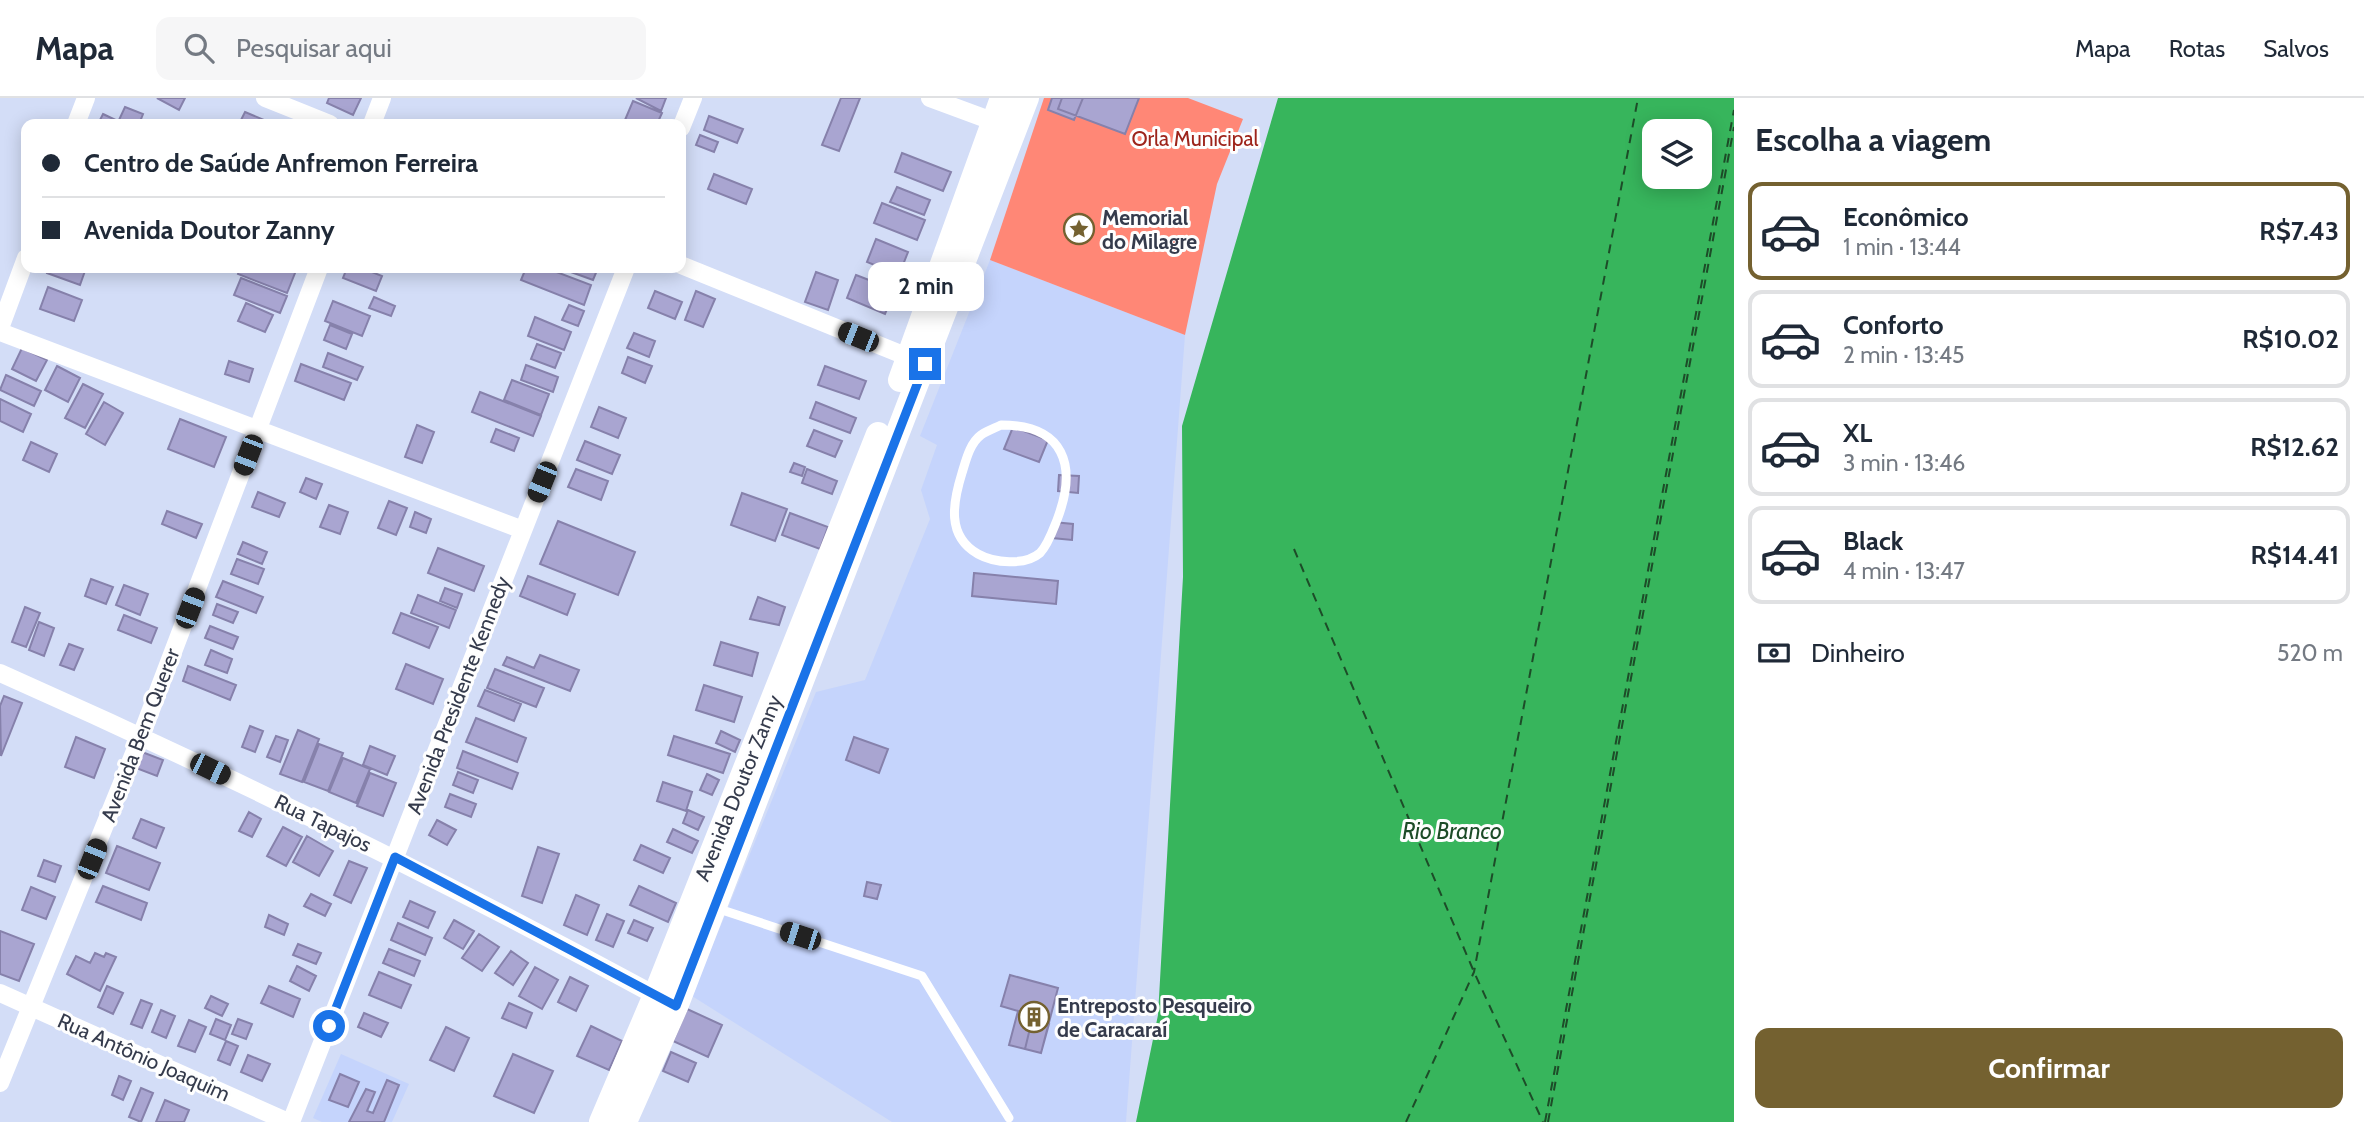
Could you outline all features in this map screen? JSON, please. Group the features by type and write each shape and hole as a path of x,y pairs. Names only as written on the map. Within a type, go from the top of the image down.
{"street":[{"path":"78,119 86,98"},
{"path":"265,98 318,119"},
{"path":"374,119 382,98"},
{"path":"685,119 693,98"},
{"path":"930,98 1004,125"},
{"name":"Avenida Doutor Zanny","path":"1002,98 1004,125"},
{"name":"Avenida Doutor Zanny","path":"601,1122 715,908 1004,125 1027,98"},
{"path":"686,267 917,360"},
{"path":"21,272 0,330 523,530"},
{"name":"Avenida Bem Querer","path":"0,1083 141,736 317,273"},
{"name":"Avenida Presidente Kennedy","path":"290,1122 624,273"},
{"name":"Avenida Doutor Zanny","path":"625,1122 666,1001 917,360"},
{"name":"Rua Tapajos","path":"0,673 141,736 395,857 666,1001"},
{"name":"Rua Antônio Joaquim","path":"0,993 290,1122"}],"lane":[{"path":"1001,425 1043,432 1053,440 1063,456 1066,485 1062,505 1049,538 1039,553 1027,559 1010,562 980,556 969,548 956,527 954,497 971,448 980,436 1001,425"},
{"path":"715,908 922,976 1009,1118"}],"shaded area":[{"path":"990,260 1185,335 1126,1122 892,1122 692,996 816,692 865,680 930,519 921,490 937,445 920,436"},
{"path":"341,1054 409,1084 392,1122 322,1122 313,1118"}],"green space":[{"name":"Orla Municipal","path":"1044,98 1188,98 1243,119 1217,184 1185,335 990,260"}],"water":[{"name":"Rio Branco","path":"1278,98 1734,98 1734,1122 1136,1122 1158,1015 1183,577 1182,426"}],"building":[{"path":"157,98 185,98 179,110"},
{"path":"329,98 361,98 353,115 327,103"},
{"path":"636,98 666,98 661,111"},
{"path":"841,98 860,98 839,151 822,145"},
{"path":"1052,98 1083,98 1074,120 1048,110"},
{"path":"1062,98 1139,98 1125,134 1058,109"},
{"path":"633,101 662,113 659,119 625,119"},
{"path":"125,107 143,114 141,119 119,119"},
{"path":"245,112 262,119 242,119"},
{"path":"103,114 114,119 100,119"},
{"path":"709,116 743,129 737,143 704,130"},
{"path":"700,135 718,142 714,152 696,145"},
{"path":"902,153 951,172 943,191 895,172"},
{"path":"714,174 752,189 746,204 708,189"},
{"path":"897,187 930,200 924,215 890,202"},
{"path":"882,203 925,220 917,240 874,223"},
{"path":"876,239 908,252 899,275 867,262"},
{"path":"816,272 838,280 828,310 805,302"},
{"path":"47,273 84,273 80,285"},
{"path":"238,273 295,273 287,293"},
{"path":"345,273 374,273 382,276 376,291 343,278"},
{"path":"524,273 559,273 591,285 584,305 521,280"},
{"path":"574,273 596,273 593,280"},
{"path":"856,275 895,290 885,314 847,298"},
{"path":"241,278 287,296 280,313 234,295"},
{"path":"48,287 82,300 74,321 40,309"},
{"path":"655,291 682,302 675,319 648,308"},
{"path":"696,291 715,299 703,327 685,320"},
{"path":"374,297 395,306 391,316 369,308"},
{"path":"333,301 370,316 362,336 325,321"},
{"path":"246,303 273,315 265,332 238,321"},
{"path":"569,305 584,311 578,326 562,320"},
{"path":"535,317 571,332 564,350 528,336"},
{"path":"330,325 352,334 346,349 324,340"},
{"path":"634,333 655,341 649,357 627,348"},
{"path":"537,344 561,353 555,368 531,359"},
{"path":"22,348 47,360 36,381 12,369"},
{"path":"328,353 363,367 357,380 323,367"},
{"path":"628,357 652,366 645,383 622,373"},
{"path":"229,361 253,369 249,382 225,374"},
{"path":"301,364 351,383 344,400 295,381"},
{"path":"526,365 558,377 553,392 521,380"},
{"path":"57,366 80,378 68,402 45,390"},
{"path":"825,366 866,381 859,399 818,385"},
{"path":"6,375 41,391 34,406 0,390"},
{"path":"512,380 549,394 541,415 504,400"},
{"path":"83,384 103,394 85,428 65,418"},
{"path":"480,392 541,416 533,436 472,412"},
{"path":"0,399 31,414 23,432 0,421"},
{"path":"104,402 123,413 105,445 86,434"},
{"path":"816,402 856,418 850,433 810,418"},
{"path":"599,407 626,418 618,438 591,427"},
{"path":"180,419 226,437 214,467 168,449"},
{"path":"417,425 434,432 422,463 405,457"},
{"path":"1013,427 1048,440 1039,462 1004,449"},
{"path":"496,429 519,438 514,451 491,442"},
{"path":"814,430 842,441 835,457 807,446"},
{"path":"585,441 620,455 612,474 577,460"},
{"path":"31,442 57,454 49,472 23,460"},
{"path":"794,463 805,467 802,476 790,472"},
{"path":"576,469 608,481 601,500 568,487"},
{"path":"807,469 837,481 832,494 802,483"},
{"path":"1059,475 1079,476 1078,493 1058,491"},
{"path":"306,478 322,484 316,499 300,492"},
{"path":"258,492 285,503 279,517 252,507"},
{"path":"742,493 787,509 775,541 731,525"},
{"path":"389,501 407,508 396,535 378,528"},
{"path":"329,505 348,512 340,534 320,527"},
{"path":"167,511 202,524 196,538 162,524"},
{"path":"415,512 431,519 426,533 410,527"},
{"path":"790,513 828,527 820,549 782,535"},
{"path":"558,521 635,552 618,595 540,564"},
{"path":"1053,522 1073,524 1072,540 1052,538"},
{"path":"243,542 267,552 262,564 238,554"},
{"path":"438,548 484,566 474,591 428,573"},
{"path":"237,559 264,569 258,584 231,574"},
{"path":"974,573 1058,581 1056,604 972,596"},
{"path":"528,576 575,594 567,615 520,596"},
{"path":"91,579 113,587 106,604 85,596"},
{"path":"223,581 263,597 256,613 216,597"},
{"path":"124,585 148,594 140,615 116,605"},
{"path":"445,588 462,594 457,608 440,601"},
{"path":"418,595 456,610 449,628 411,613"},
{"path":"758,597 785,607 779,625 750,619"},
{"path":"217,604 238,612 233,623 213,615"},
{"path":"25,607 40,613 26,647 12,642"},
{"path":"401,613 438,627 429,648 393,633"},
{"path":"124,615 157,628 151,643 118,630"},
{"path":"39,622 54,628 44,656 29,650"},
{"path":"210,626 238,637 233,649 205,638"},
{"path":"721,642 758,653 752,676 714,665"},
{"path":"69,644 83,649 74,670 60,665"},
{"path":"211,650 232,659 227,673 205,665"},
{"path":"540,655 579,670 570,691 503,665 507,657 534,668"},
{"path":"406,664 443,679 433,704 396,689"},
{"path":"188,666 236,685 230,700 183,681"},
{"path":"495,669 544,688 536,707 487,688"},
{"path":"704,685 742,697 734,722 696,710"},
{"path":"485,690 521,704 514,721 478,706"},
{"path":"4,696 22,703 1,756 0,706"},
{"path":"476,718 526,738 517,762 466,742"},
{"path":"250,726 263,731 255,752 242,747"},
{"path":"298,730 319,739 302,782 280,774"},
{"path":"721,731 740,740 735,752 716,743"},
{"path":"276,736 288,740 280,762 267,757"},
{"path":"674,736 730,754 723,773 668,755"},
{"path":"76,737 105,749 94,778 65,767"},
{"path":"854,737 888,749 879,773 846,760"},
{"path":"319,744 343,753 328,791 304,782"},
{"path":"370,746 395,756 387,775 363,765"},
{"path":"463,751 518,773 512,789 457,768"},
{"path":"142,752 163,760 157,776 136,768"},
{"path":"343,758 370,769 356,803 329,792"},
{"path":"458,772 478,780 473,793 453,785"},
{"path":"370,773 396,783 383,816 357,806"},
{"path":"707,774 719,780 712,795 700,790"},
{"path":"663,782 692,792 686,811 657,801"},
{"path":"450,794 476,804 471,817 445,807"},
{"path":"688,810 704,817 698,830 683,823"},
{"path":"249,812 261,819 252,837 239,831"},
{"path":"141,819 164,828 156,848 133,838"},
{"path":"437,820 456,830 447,845 429,835"},
{"path":"283,827 302,837 286,866 267,856"},
{"path":"673,829 698,841 692,853 667,842"},
{"path":"307,836 333,851 319,876 293,862"},
{"path":"641,845 670,858 663,873 634,860"},
{"path":"117,846 160,863 149,890 106,873"},
{"path":"538,847 559,854 542,903 522,896"},
{"path":"44,860 61,866 55,882 38,876"},
{"path":"349,861 367,868 351,903 334,895"},
{"path":"867,882 881,885 877,899 864,896"},
{"path":"103,886 147,903 141,920 96,902"},
{"path":"639,886 676,903 668,922 630,905"},
{"path":"31,887 55,897 46,919 22,910"},
{"path":"311,894 331,904 325,916 304,906"},
{"path":"576,895 599,905 587,935 564,925"},
{"path":"410,901 435,912 428,928 403,917"},
{"path":"607,914 624,921 613,947 596,940"},
{"path":"269,915 288,924 284,935 265,927"},
{"path":"454,920 474,931 463,949 444,938"},
{"path":"634,920 653,928 647,941 628,933"},
{"path":"398,923 432,938 425,955 391,940"},
{"path":"0,931 34,944 19,981 0,974"},
{"path":"479,934 499,947 482,971 462,958"},
{"path":"298,944 321,953 316,964 293,955"},
{"path":"389,949 420,961 414,976 383,963"},
{"path":"511,951 528,963 513,985 495,973"},
{"path":"95,953 104,957 106,953 116,957 100,991 67,974 76,956 90,963"},
{"path":"297,966 316,976 309,991 290,981"},
{"path":"535,967 558,980 542,1009 519,996"},
{"path":"379,972 411,985 401,1008 369,995"},
{"name":"Entreposto Pesqueiro de Caracaraí","path":"1010,975 1058,988 1041,1053 1009,1045 1018,1011 1001,1006"},
{"path":"570,977 588,986 576,1011 558,1002"},
{"path":"107,986 123,993 113,1014 98,1007"},
{"path":"269,986 300,999 293,1017 261,1003"},
{"path":"211,996 228,1004 222,1016 205,1008"},
{"path":"141,1000 152,1004 142,1028 131,1024"},
{"path":"509,1003 532,1013 526,1028 502,1018"},
{"path":"687,1009 722,1025 708,1057 673,1041"},
{"path":"161,1010 175,1016 166,1038 152,1032"},
{"path":"364,1013 388,1023 381,1037 358,1027"},
{"path":"216,1019 231,1025 225,1040 210,1034"},
{"path":"238,1019 252,1024 246,1039 232,1034"},
{"path":"189,1020 206,1027 195,1052 178,1046"},
{"path":"1032,1020 1049,1024 1041,1053 1025,1049"},
{"path":"591,1026 622,1041 609,1070 577,1056"},
{"path":"446,1027 469,1038 454,1071 430,1060"},
{"path":"226,1041 238,1046 230,1065 218,1060"},
{"path":"671,1052 696,1063 688,1082 663,1071"},
{"path":"513,1054 553,1071 534,1113 494,1096"},
{"path":"248,1055 270,1064 262,1081 241,1072"},
{"path":"340,1074 359,1082 348,1107 329,1100"},
{"path":"119,1076 131,1081 123,1100 112,1095"},
{"path":"387,1080 399,1085 384,1122 349,1122 366,1089 375,1092 367,1111 373,1113"},
{"path":"141,1088 153,1093 141,1122 129,1117"},
{"path":"165,1100 189,1110 184,1122 156,1122"}],"ferry route":[{"path":"1406,1122 1474,972 1638,98"},
{"path":"1545,1122 1734,110"},
{"path":"1548,1122 1734,127"},
{"path":"1294,549 1474,972 1543,1122"}],"place":[{"name":"Memorial do Milagre","path":"1079,229"},
{"name":"Entreposto Pesqueiro de Caracaraí","path":"1034,1017"}],"route":[{"path":"329,1026 395,857 676,1006 925,364"}]}
